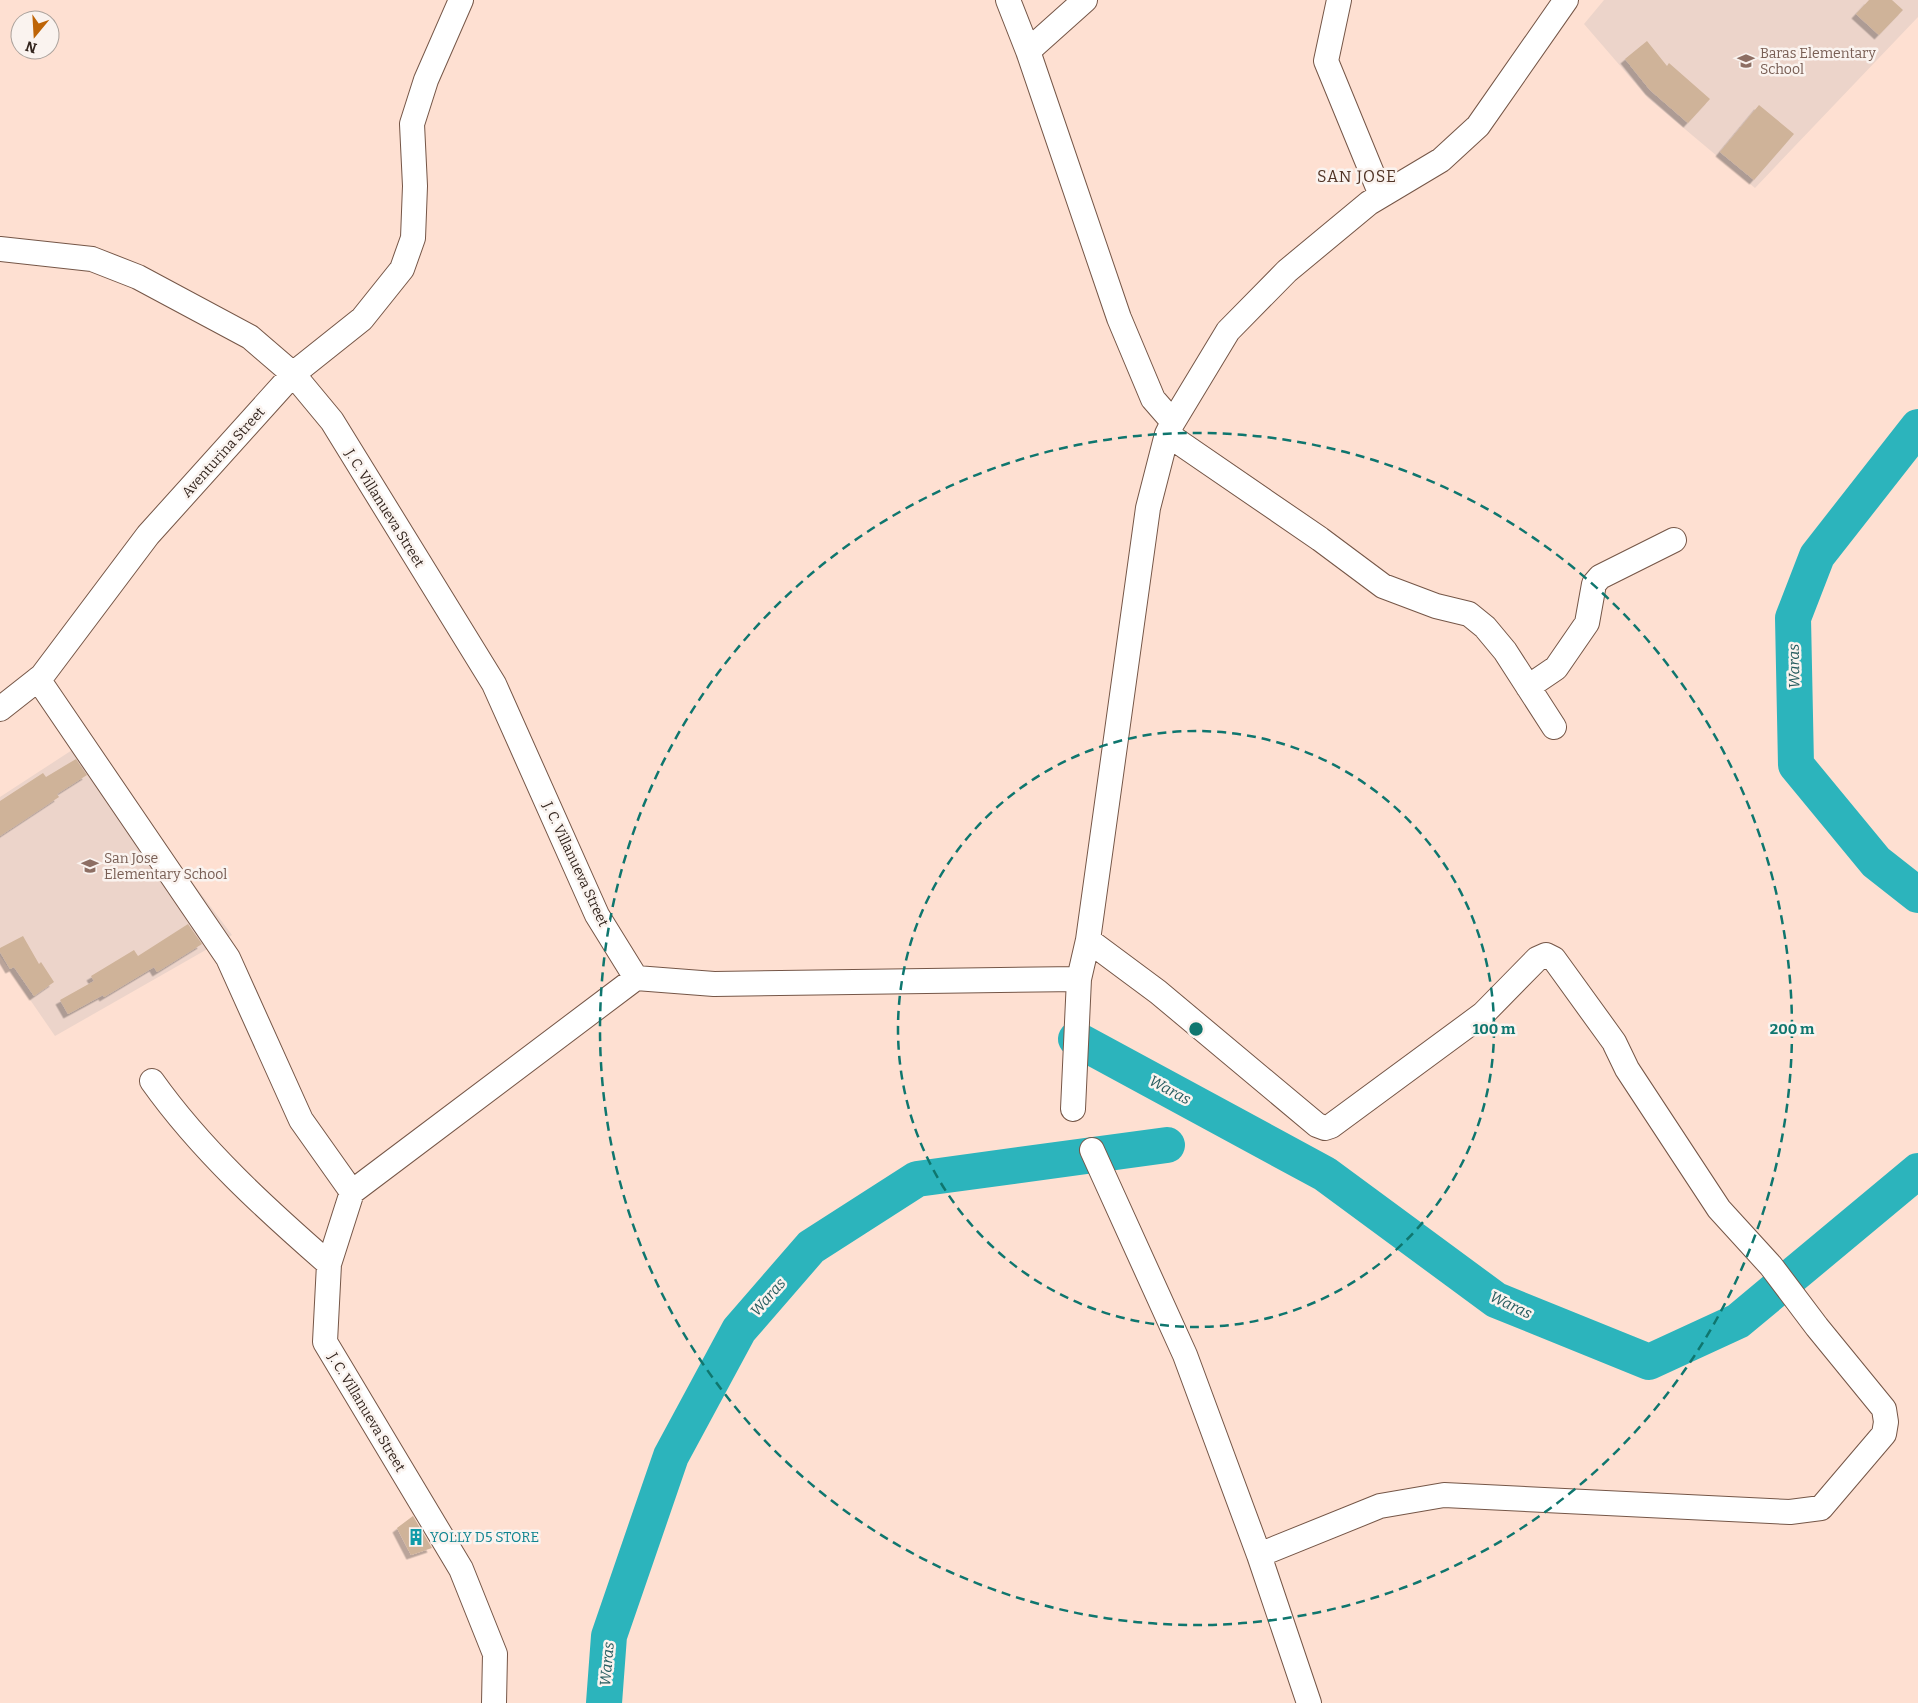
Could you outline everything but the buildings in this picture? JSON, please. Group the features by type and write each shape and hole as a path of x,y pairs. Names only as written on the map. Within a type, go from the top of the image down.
{"street":[{"name":"Aventurina Street","path":"0,709 38,679 148,535 293,374 362,319 402,268 413,238 415,186 412,124 426,80 461,0"},
{"path":"1008,0 1028,51 1119,318 1153,399 1170,428 1383,586 1436,606 1468,614 1485,627 1505,651 1554,726"},
{"path":"1028,51 1084,0"},
{"path":"1339,0 1326,61 1381,196"},
{"path":"1073,1109 1079,979 1088,940 1148,508 1170,428 1228,331 1287,271 1331,232 1381,196 1441,160 1478,126 1566,0"},
{"name":"J. C. Villanueva Street","path":"0,249 92,259 138,277 250,337 293,374 332,421 494,684 597,915 636,978"},
{"path":"1528,687 1556,668 1587,623 1594,584 1600,577 1674,540"},
{"path":"38,679 228,958 301,1120 352,1192 636,978 714,984 1079,979"},
{"path":"1088,940 1158,992 1317,1125 1324,1128 1331,1126 1483,1014 1537,959 1546,955 1554,960 1614,1042 1628,1069 1719,1208 1771,1266 1817,1327 1884,1408 1886,1422 1884,1434 1821,1508 1790,1512 1444,1495 1380,1506 1259,1555"},
{"path":"152,1082 177,1117 278,1220 329,1264"},
{"path":"1092,1150 1185,1355 1259,1555 1309,1703"},
{"name":"J. C. Villanueva Street","path":"352,1192 329,1264 325,1342 461,1569 495,1654 494,1703"}],"shaded area":[{"name":"Baras Elementary School","path":"1604,0 1918,0 1918,17 1755,188 1648,98 1584,24"},
{"name":"San Jose Elementary School","path":"86,741 232,935 55,1036 0,956 0,797"}],"waterway":[{"name":"Waras","path":"1918,427 1817,556 1793,618 1796,765 1876,862 1918,895"},
{"name":"Waras","path":"1076,1039 1325,1174 1496,1300 1649,1362 1738,1321 1918,1171"},
{"name":"Waras","path":"604,1703 609,1636 671,1456 739,1330 811,1247 917,1179 1167,1145"}],"place":[{"name":"Baras Elementary School","path":"1746,61"},
{"name":"San Jose Elementary School","path":"90,866"},
{"name":"YOLLY D5 STORE","path":"416,1537"}],"district":[{"name":"SAN JOSE","path":"1357,176"}]}
